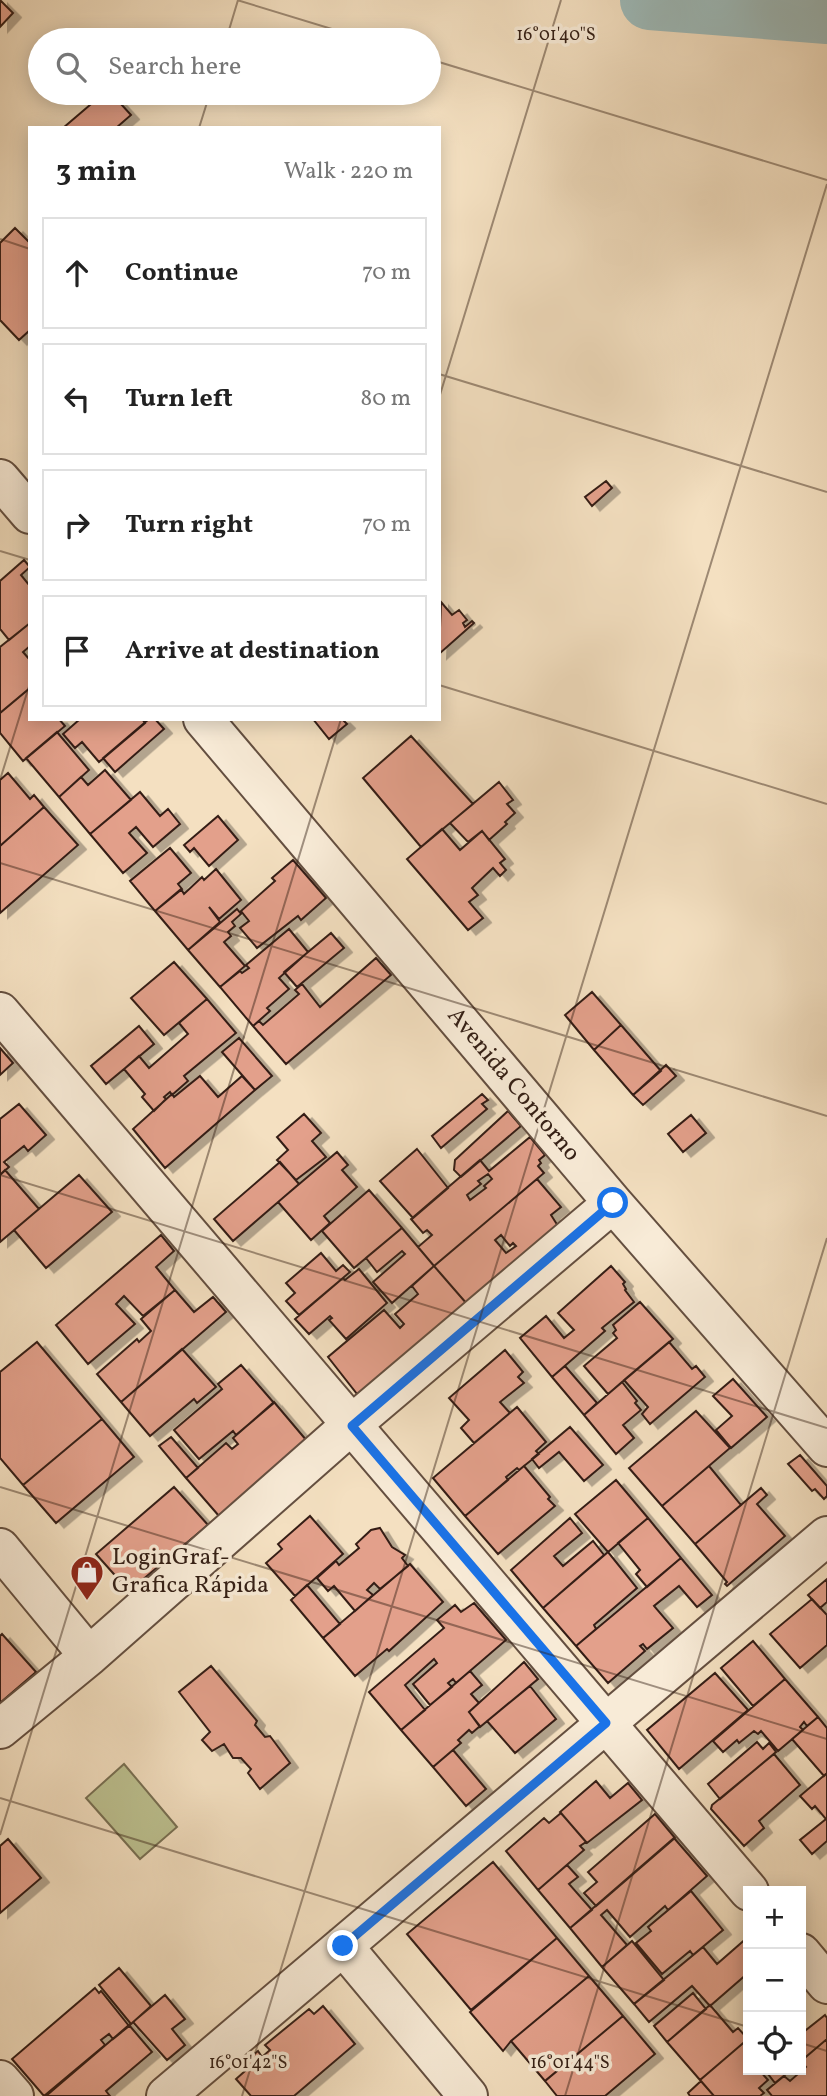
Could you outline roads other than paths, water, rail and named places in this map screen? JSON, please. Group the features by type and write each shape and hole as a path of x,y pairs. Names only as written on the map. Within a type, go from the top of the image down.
{"street":[{"path":"0,479 28,512"},
{"name":"Avenida Contorno","path":"205,721 613,1203 827,1447"},
{"path":"0,1012 745,1886"},
{"path":"0,1729 89,1656 613,1203"},
{"path":"166,2096 827,1536"},
{"path":"0,1548 89,1656"},
{"path":"343,1946 468,2096"},
{"path":"806,1959 827,1984"},
{"path":"0,2080 14,2096"}],"waterway":[{"path":"650,0 827,14"}],"place":[{"name":"LoginGraf- Grafica Rápida","path":"87,1602"}]}
